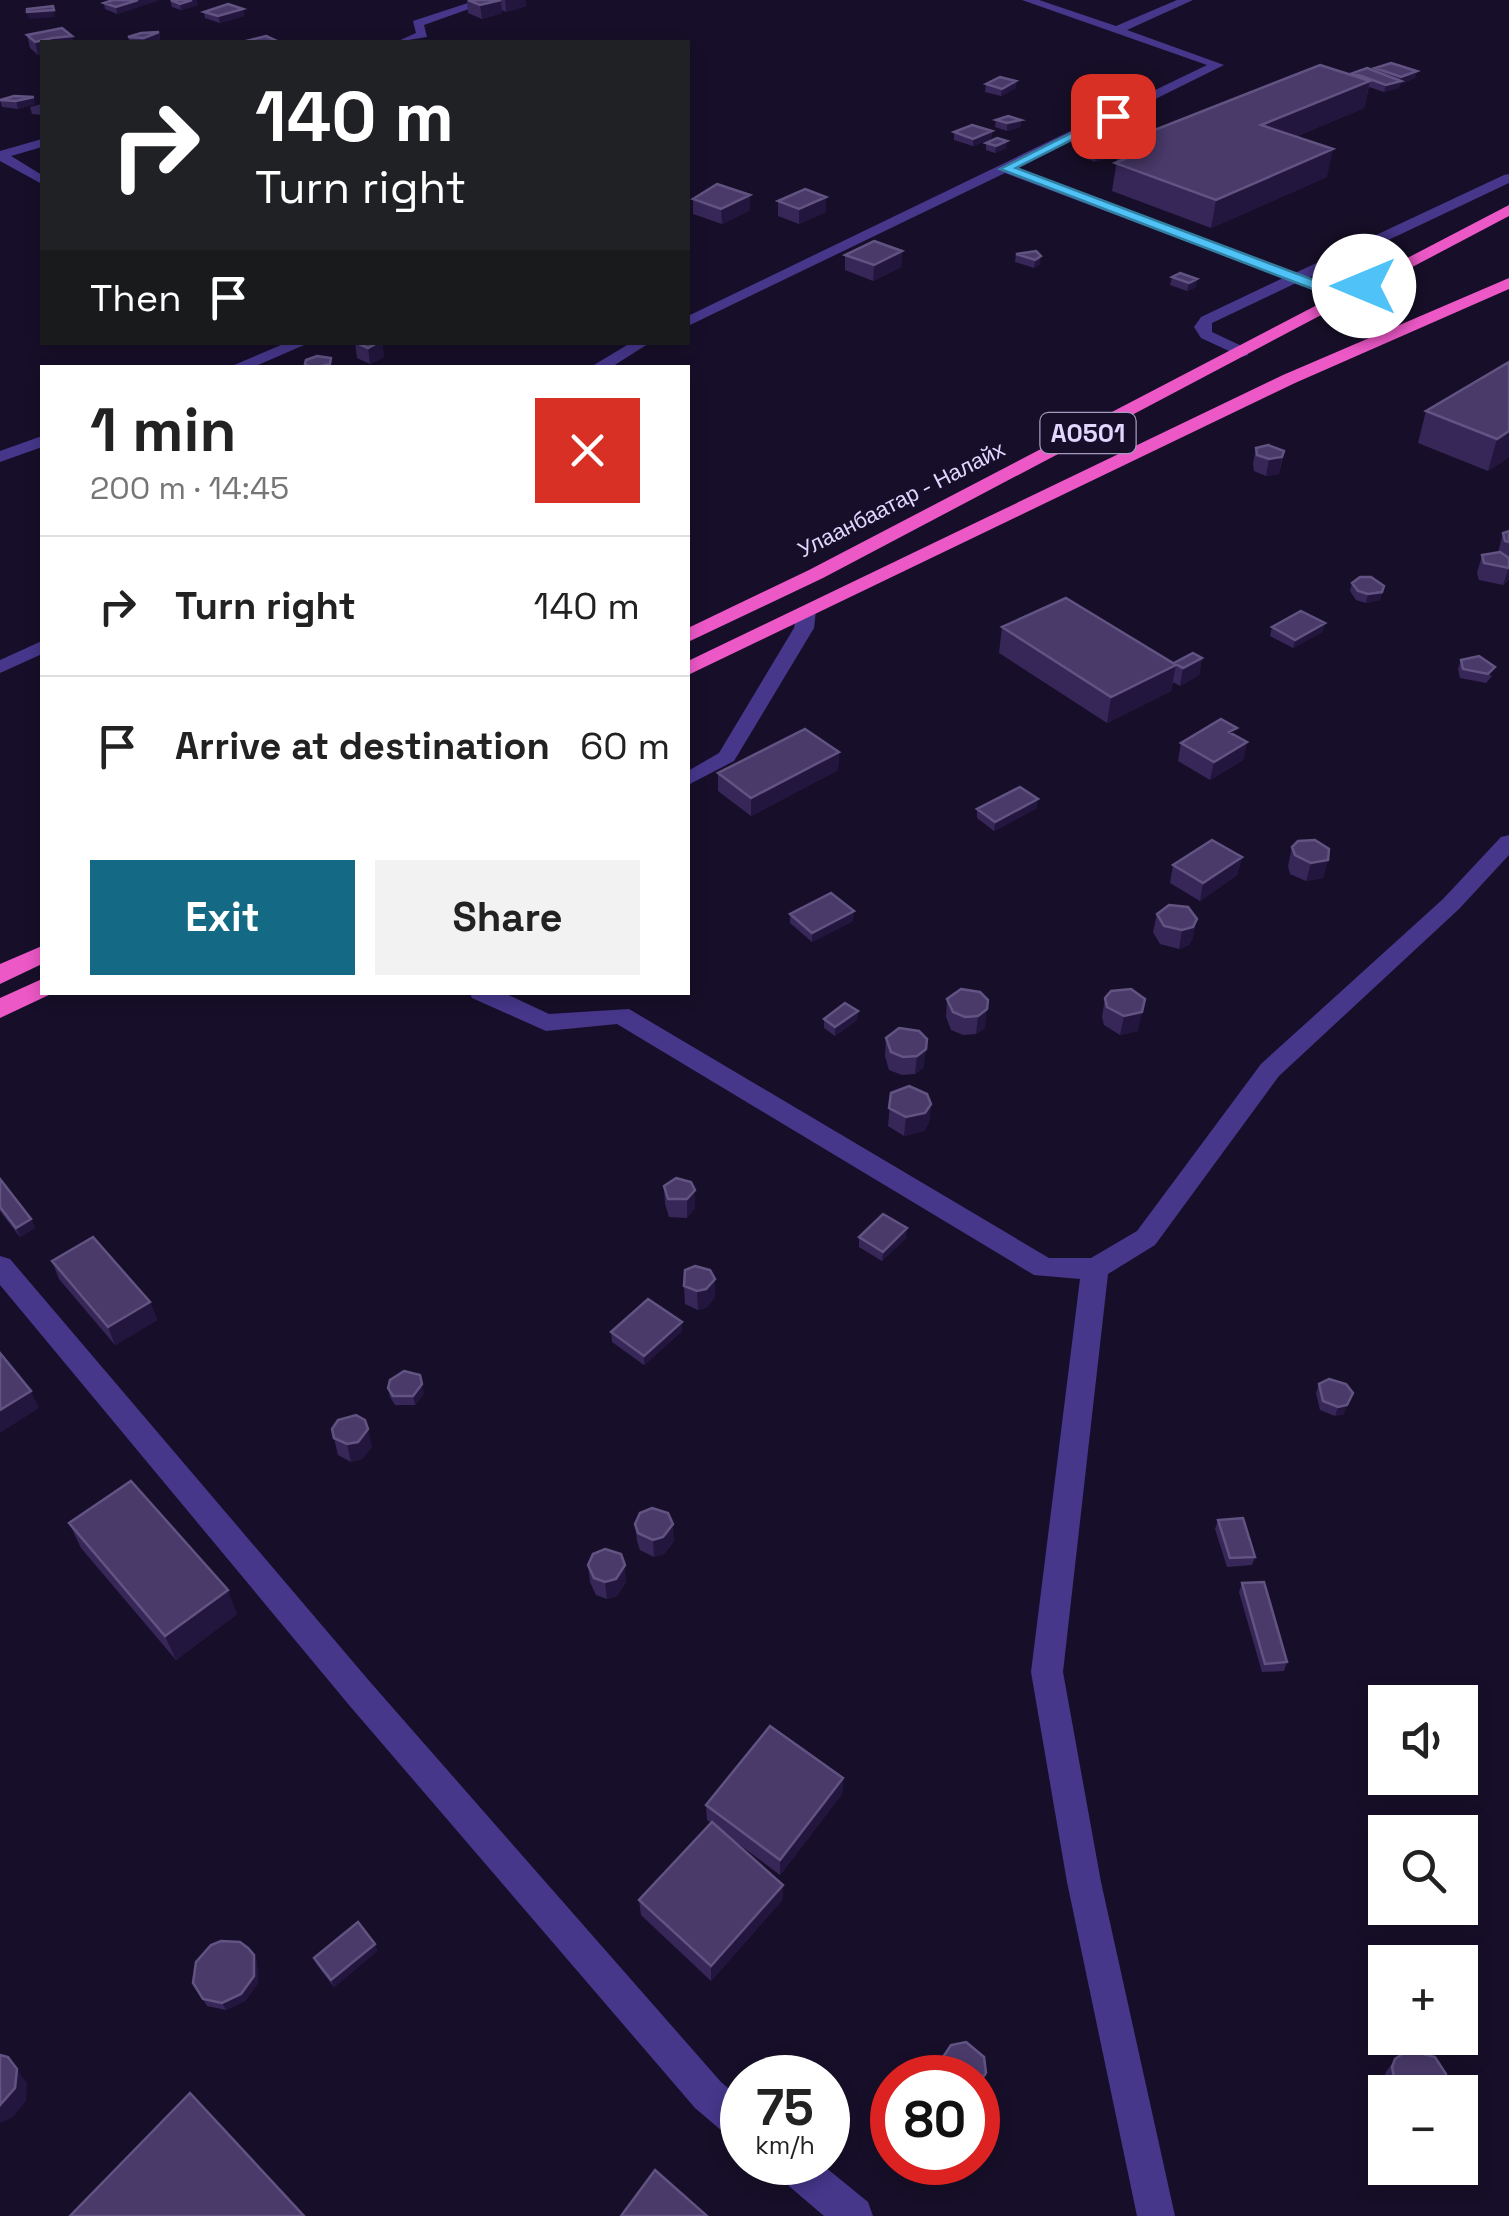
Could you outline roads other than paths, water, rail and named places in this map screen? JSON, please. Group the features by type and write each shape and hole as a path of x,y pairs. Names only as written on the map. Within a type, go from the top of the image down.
{"highway":[{"name":"Улаанбаатар - Налайх","path":"690,635 816,574 1509,210"},
{"path":"1485,221 1509,222"},
{"name":"A0501","path":"690,668 1289,378 1509,282"},
{"path":"0,975 40,955"},
{"path":"0,1009 40,989"}],"street":[{"path":"408,40 423,35 417,23 488,0"},
{"path":"690,321 1218,65 1028,0"},
{"path":"1114,31 1187,0"},
{"path":"0,155 40,144"},
{"path":"0,155 40,179"},
{"path":"1006,169 1344,296"},
{"path":"1242,352 1206,335 1202,327 1206,320 1509,178"},
{"path":"690,302 720,308"},
{"path":"243,365 296,345"},
{"path":"602,365 639,345"},
{"path":"0,457 40,443"},
{"path":"690,779 727,757 804,628 807,610"},
{"path":"0,667 40,648"},
{"path":"486,995 546,1023 621,1015 1044,1268 1095,1269 1146,1238 1270,1070 1451,904 1509,842"},
{"path":"0,1266 438,1784 720,2105"},
{"path":"1095,1269 1046,1672 1084,1882 1156,2216"},
{"path":"817,2185 854,2216"}]}
